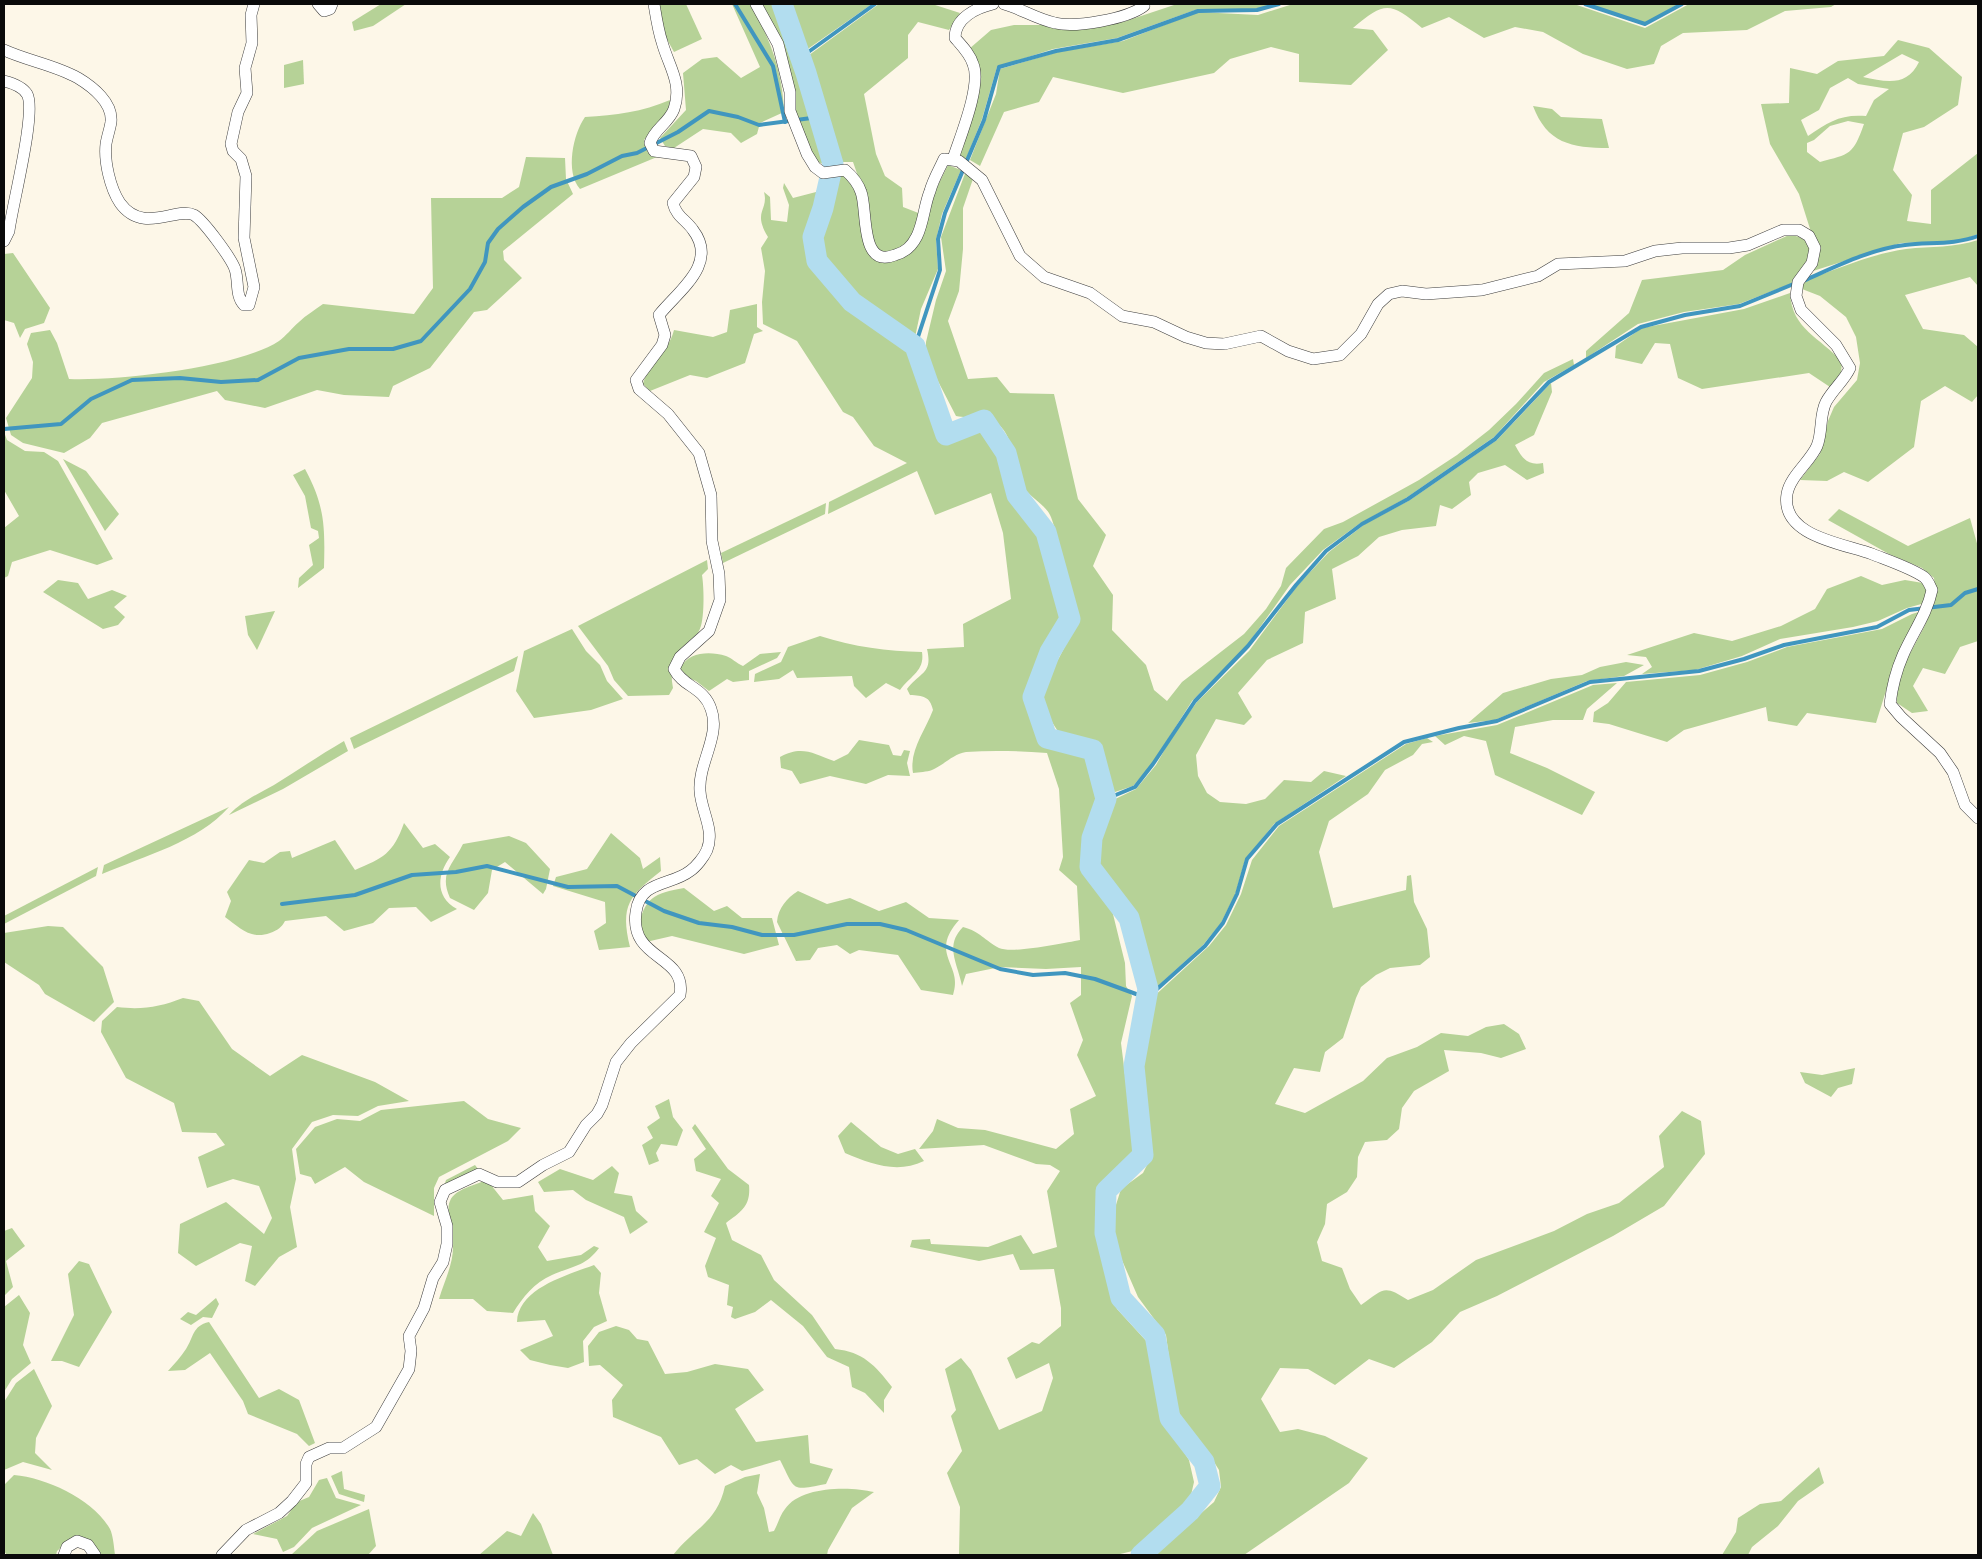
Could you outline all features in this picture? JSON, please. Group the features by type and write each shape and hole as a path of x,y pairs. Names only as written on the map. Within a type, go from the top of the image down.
{"street":[{"path":"4,50 61,70 99,92 109,111 111,120 106,156 120,203 137,216 147,219 192,214 199,218 220,243 234,268 239,300 244,305 249,305 254,287 244,238 246,176 244,166 233,151 232,144 238,112 247,93 245,68 252,43 251,15 254,4"},
{"path":"318,4 324,11 330,9 332,4"},
{"path":"222,1555 246,1530 279,1513 292,1501 306,1483 306,1464 310,1456 329,1448 343,1448 376,1427 409,1369 411,1352 409,1336 424,1308 433,1278 443,1262 447,1244 447,1226 440,1202 445,1190 479,1174 497,1182 518,1182 543,1165 569,1152 586,1125 597,1114 602,1105 616,1062 631,1043 680,995 682,985 679,976 671,966 641,944 637,934 636,909 644,892 661,882 690,871 707,850 709,837 708,822 700,791 714,722 705,696 678,678 674,669 680,657 709,630 720,600 720,574 712,541 711,495 699,453 668,414 639,389 636,380 662,345 665,335 659,314 694,276 701,259 701,244 686,222 675,213 672,203 694,177 696,167 691,156 654,151 650,143 653,133 673,111 677,96 676,82 662,43 654,4"},
{"path":"756,4 778,44 790,92 790,111 807,154 815,167 823,173 845,170 856,182 862,192 867,237 873,252 881,256 892,257 906,251 917,236 935,179 944,159 956,160 972,169 982,180 992,195 1020,256 1044,277 1090,293 1122,316 1154,322 1186,338 1206,343 1224,344 1261,336 1288,351 1314,359 1328,359 1340,355 1361,334 1378,304 1389,294 1402,291 1426,294 1482,290 1538,276 1558,264 1625,261 1654,251 1682,248 1729,248 1748,245 1783,230 1799,230 1809,236 1816,248 1812,264 1798,282 1796,296 1801,310 1836,345 1850,368 1845,379 1826,402 1821,417 1821,431 1816,446 1787,494 1789,510 1797,525 1814,536 1872,554 1926,578 1932,590 1929,606 1903,655 1893,682 1890,704 1940,753 1953,772 1965,805 1978,818"},
{"path":"956,160 976,77 974,65 967,52 955,38 955,30 964,18 981,7 993,4"},
{"path":"1004,4 1034,17 1068,25 1115,19 1134,14 1144,6 1143,4"},
{"path":"4,81 13,83 21,88 30,102 26,142 9,231 4,241"},
{"path":"64,1555 67,1547 77,1541 88,1545 95,1555"}],"green space":[{"path":"381,4 406,4 373,26 354,31 352,22"},
{"path":"658,4 686,4 702,39 674,52 664,34"},
{"path":"732,4 750,4 764,29 778,69 784,112 760,123 757,134 741,143 731,133 703,129 674,148 665,146 660,138 686,110 683,73 702,59 717,57 741,78 760,67"},
{"path":"761,4 779,4 829,160 825,165 816,161 805,140"},
{"path":"785,4 872,4 802,53"},
{"path":"879,4 932,4 960,13 949,30 918,22 908,35 908,58 864,94 876,154 885,176 902,188 903,207 921,214 910,240 901,248 888,255 872,246 860,182 853,162 836,162 805,58"},
{"path":"1177,4 1274,4 1257,9 1195,10 1117,38 1053,49 997,67 982,119 966,159 958,155 976,103 969,49 991,30 1014,25 1050,25 1070,29 1123,22"},
{"path":"1293,4 1574,4 1645,28 1689,4 1836,4 1831,7 1785,11 1747,30 1683,33 1661,46 1654,64 1627,69 1583,54 1543,32 1515,27 1484,38 1449,17 1422,28 1395,9 1380,9 1353,28 1373,30 1388,50 1351,85 1299,82 1299,54 1271,47 1230,59 1214,73 1123,93 1053,77 1039,102 1004,112 980,166 970,160 996,94 1000,69 1058,52 1123,41 1198,12 1258,15"},
{"path":"1589,4 1678,4 1644,24"},
{"path":"1898,40 1929,48 1962,77 1958,105 1924,127 1903,133 1893,170 1912,195 1907,221 1931,224 1931,190 1978,153 1978,234 1959,241 1901,243 1813,271 1811,232 1799,194 1770,144 1761,104 1789,103 1790,68 1817,74 1838,61 1884,56","holes":["1902,54 1919,62 1908,76 1895,81 1863,77","1848,78 1858,84 1889,89 1874,100 1866,116 1849,116 1835,120 1808,136 1801,120 1819,110 1830,88","1848,121 1864,124 1857,142 1849,152 1820,162 1807,152 1807,143 1814,140 1830,126"]},
{"path":"303,60 304,84 284,88 284,65"},
{"path":"670,100 669,109 644,140 648,151 657,157 580,189 575,182 573,173 572,153 577,133 585,117 629,112"},
{"path":"1533,106 1552,109 1561,117 1602,119 1609,148 1583,147 1562,141 1545,128"},
{"path":"526,157 565,158 566,179 573,194 503,251 504,260 522,278 487,310 474,312 430,368 393,386 389,397 344,395 317,390 265,408 225,400 217,391 102,423 90,438 64,453 23,443 11,435 6,418 32,378 33,362 27,344 31,333 50,330 57,343 69,379 117,378 177,371 236,359 279,341 302,319 323,304 414,314 433,288 431,198 502,198 519,187"},
{"path":"948,165 961,170 942,214 936,240 938,269 921,309 914,342 869,311 839,284 827,270 819,255 816,235 824,216 835,176 847,176 855,184 869,253 902,258"},
{"path":"966,171 974,176 963,208 963,249 959,291 948,321 968,379 997,377 1010,393 1054,394 1078,499 1106,535 1093,566 1113,595 1112,630 1146,665 1154,690 1167,701 1182,682 1244,634 1266,609 1281,586 1286,568 1324,529 1343,522 1419,480 1457,455 1489,430 1544,373 1573,359 1574,365 1544,382 1494,437 1406,498 1359,524 1323,550 1290,585 1246,647 1192,701 1152,764 1133,786 1109,794 1098,747 1059,733 1043,708 1039,695 1064,648 1075,619 1073,600 1053,521 1044,507 1028,493 1022,484 1010,443 1002,428 991,419 956,416 926,358 926,342 936,300 946,271 941,237"},
{"path":"823,177 828,177 809,237 814,262 849,305 913,348 946,444 980,427 985,438 1003,456 1013,500 1042,536 1057,586 1061,617 1040,654 1030,681 1027,706 1036,732 1046,743 1085,758 1099,800 1086,831 1082,851 1087,872 1111,906 1125,963 1126,986 1132,996 1121,1043 1135,1154 1101,1188 1099,1237 1109,1285 1117,1309 1149,1344 1163,1420 1189,1460 1194,1482 1189,1504 1141,1549 1116,1555 959,1555 960,1507 947,1473 962,1451 951,1416 956,1410 945,1369 961,1358 971,1370 999,1430 1042,1411 1053,1378 1049,1363 1016,1379 1007,1358 1032,1342 1039,1344 1061,1326 1061,1308 1054,1269 1020,1270 1013,1254 979,1261 910,1247 912,1240 930,1239 931,1244 988,1247 1021,1235 1033,1254 1057,1247 1047,1191 1060,1171 1050,1165 1036,1164 984,1145 919,1149 933,1131 937,1119 958,1128 985,1130 1056,1149 1074,1134 1070,1109 1096,1096 1077,1055 1083,1040 1070,1003 1081,995 1081,967 1046,969 1000,967 966,974 962,986 954,955 954,941 963,927 978,934 999,948 1006,950 1080,940 1077,886 1059,870 1063,857 1059,789 1047,753 966,752 957,755 932,770 913,773 912,765 915,749 933,710 928,699 922,696 910,695 907,689 927,668 927,649 964,647 963,624 1011,599 1003,533 991,493 935,515 917,471 828,514 829,502 907,463 874,446 853,417 843,412 797,341 763,324 762,302 765,271 761,248 768,237 761,222 765,198 764,192 770,197 771,220 787,222 789,205 783,188 784,183 793,198 816,192"},
{"path":"1789,235 1804,239 1812,252 1793,283 1739,304 1684,312 1638,324 1586,358 1586,351 1629,313 1642,280 1723,270 1745,255"},
{"path":"1978,240 1978,286 1970,277 1905,295 1923,329 1964,335 1978,347 1978,395 1972,402 1945,386 1921,401 1914,447 1868,482 1844,472 1827,481 1800,480 1820,454 1828,421 1834,407 1857,380 1860,363 1856,337 1846,317 1820,296 1802,289 1804,281 1880,254 1915,248 1952,246"},
{"path":"13,253 50,308 44,323 25,329 20,338 14,323 4,320 4,254"},
{"path":"1790,293 1796,316 1808,332 1842,362 1841,373 1830,387 1809,373 1702,389 1678,378 1670,344 1655,343 1642,364 1615,358 1616,346 1642,328 1744,309"},
{"path":"757,304 757,327 763,331 754,334 745,363 707,378 690,375 650,391 643,384 649,370 667,346 674,330 713,337 727,332 730,310"},
{"path":"1551,383 1552,392 1534,435 1515,445 1520,454 1529,462 1543,463 1544,473 1527,480 1505,465 1478,473 1469,482 1471,495 1452,509 1440,505 1436,526 1402,530 1379,537 1358,556 1332,569 1336,599 1305,612 1303,643 1267,660 1238,693 1252,717 1244,725 1216,719 1196,755 1198,776 1207,793 1220,802 1246,804 1265,799 1284,780 1311,782 1324,771 1346,776 1274,824 1245,860 1235,895 1221,923 1203,945 1149,994 1151,986 1131,917 1096,864 1095,844 1111,801 1136,789 1156,765 1173,735 1197,702 1249,651 1298,585 1329,552 1365,524 1410,500 1497,440"},
{"path":"4,432 7,440 25,451 44,452 58,461 113,559 97,565 50,550 12,562 8,576 4,578 4,528 19,516 4,490"},
{"path":"63,459 86,471 119,514 105,531"},
{"path":"305,469 317,494 320,506 324,528 324,568 298,588 299,578 313,565 309,545 319,538 318,531 311,528 305,496 293,475"},
{"path":"826,503 825,514 723,563 721,553"},
{"path":"1839,509 1908,546 1970,518 1978,547 1978,641 1960,647 1945,674 1923,668 1913,686 1928,711 1912,713 1897,703 1897,694 1898,683 1904,667 1928,618 1935,592 1934,578 1922,568 1889,554 1828,520"},
{"path":"707,560 708,569 702,575 704,604 701,626 676,657 672,669 673,688 669,695 628,696 614,680 608,666 578,626"},
{"path":"1861,576 1882,585 1905,580 1923,583 1927,590 1925,603 1907,608 1878,621 1780,639 1742,656 1695,670 1642,674 1652,667 1646,657 1627,655 1694,633 1732,641 1781,626 1815,609 1827,589"},
{"path":"58,580 78,583 88,599 112,590 127,596 114,607 125,617 118,625 103,629 43,592"},
{"path":"275,611 257,650 248,635 245,616"},
{"path":"1922,611 1889,681 1876,723 1807,713 1797,726 1768,721 1766,707 1684,730 1667,742 1609,724 1593,722 1594,712 1608,703 1626,682 1700,675 1747,662 1787,647 1882,629"},
{"path":"572,629 586,651 600,665 607,681 623,699 591,710 534,718 516,691 524,651"},
{"path":"820,636 871,648 922,652 921,664 916,673 900,690 886,683 866,698 854,686 852,676 797,678 793,670 779,679 754,682 755,674 781,662 788,647"},
{"path":"781,652 777,658 749,671 749,680 733,682 727,679 709,691 696,681 684,676 680,668 694,656 706,653 726,656 743,666 760,654"},
{"path":"518,656 514,671 354,749 350,738"},
{"path":"1626,662 1644,665 1624,676 1587,681 1495,720 1468,723 1503,693 1551,679 1582,675 1600,667"},
{"path":"1617,683 1587,709 1583,720 1553,720 1515,727 1510,753 1547,768 1595,792 1582,815 1495,775 1486,741 1464,736 1445,745 1435,736 1497,725 1593,685"},
{"path":"1427,738 1433,742 1422,744 1413,755 1385,770 1368,794 1329,821 1319,852 1333,908 1406,890 1407,876 1411,875 1414,902 1427,929 1430,957 1420,965 1390,968 1376,975 1361,987 1343,1038 1325,1052 1320,1072 1294,1068 1275,1104 1305,1113 1363,1081 1387,1058 1417,1047 1441,1033 1468,1036 1486,1027 1504,1024 1519,1034 1526,1049 1501,1058 1481,1053 1444,1050 1449,1071 1414,1091 1402,1108 1399,1129 1387,1140 1365,1142 1358,1157 1357,1177 1347,1192 1327,1204 1325,1224 1317,1242 1322,1261 1342,1268 1350,1289 1361,1305 1384,1290 1393,1292 1408,1300 1433,1290 1476,1260 1554,1231 1587,1214 1619,1203 1664,1167 1659,1136 1682,1111 1701,1121 1705,1154 1664,1206 1613,1236 1497,1296 1460,1312 1432,1342 1394,1368 1369,1359 1335,1385 1308,1369 1280,1368 1261,1399 1280,1432 1298,1429 1325,1436 1368,1458 1349,1483 1244,1555 1153,1555 1214,1502 1221,1487 1219,1470 1183,1421 1175,1404 1166,1335 1138,1297 1121,1258 1114,1232 1115,1208 1121,1189 1143,1173 1152,1155 1138,1064 1151,999 1209,946 1226,925 1241,894 1252,860 1279,826 1406,744"},
{"path":"859,740 889,745 893,755 901,756 904,750 910,751 907,763 910,776 888,775 866,784 830,776 800,784 792,771 781,768 780,757 787,753 807,751 834,761 848,754"},
{"path":"344,741 348,751 283,789 229,815 245,802"},
{"path":"229,807 202,830 186,839 102,874 104,865"},
{"path":"404,823 423,848 435,844 450,857 443,871 440,885 445,898 457,909 431,922 416,907 389,908 373,923 344,931 326,916 285,921 275,931 263,935 246,932 225,917 231,901 227,892 249,860 264,863 280,852 290,851 292,858 335,840 355,870 386,854 396,842"},
{"path":"611,833 640,858 643,869 660,857 661,871 634,895 630,903 626,921 630,947 599,950 594,931 606,923 605,902 553,886 556,877 587,869"},
{"path":"509,836 526,843 550,869 546,889 543,894 505,862 492,870 488,893 474,910 450,898 446,876 463,844"},
{"path":"98,867 96,876 4,924 4,916"},
{"path":"684,888 714,911 727,906 742,918 772,918 779,945 744,954 672,936 646,942 638,929 640,919 647,904 658,895"},
{"path":"798,891 827,904 850,898 879,911 906,902 929,918 959,920 950,932 946,951 954,975 953,995 921,990 898,955 859,950 850,954 837,945 818,948 810,960 796,961 777,922 779,912 784,904"},
{"path":"48,926 63,927 103,967 114,1002 94,1022 45,994 39,985 4,962 4,933"},
{"path":"183,998 199,1001 232,1049 270,1076 302,1055 375,1082 409,1101 378,1106 358,1116 333,1115 312,1122 292,1149 296,1179 290,1207 297,1247 279,1257 255,1286 245,1281 252,1246 240,1243 196,1266 178,1253 180,1224 226,1202 264,1234 272,1218 259,1186 233,1179 207,1188 198,1157 225,1145 216,1133 182,1132 174,1103 126,1078 101,1032 102,1021 117,1007 151,1007"},
{"path":"1855,1068 1852,1084 1838,1088 1831,1097 1805,1083 1800,1072 1822,1075"},
{"path":"669,1099 673,1117 683,1130 677,1146 661,1144 656,1153 659,1161 649,1165 642,1145 653,1138 647,1127 660,1118 655,1106"},
{"path":"464,1101 488,1119 521,1128 508,1141 439,1177 434,1188 434,1216 364,1182 345,1167 315,1184 311,1177 300,1174 296,1149 315,1127 337,1119 360,1121 381,1110"},
{"path":"851,1122 881,1147 898,1154 915,1149 924,1161 904,1167 884,1166 845,1153 838,1136"},
{"path":"695,1124 728,1169 749,1185 747,1203 744,1208 726,1223 732,1240 761,1255 774,1280 812,1315 835,1349 861,1357 880,1372 892,1387 884,1400 884,1413 865,1393 852,1387 849,1367 827,1357 803,1326 771,1300 755,1312 735,1319 731,1317 733,1307 727,1305 729,1285 708,1277 705,1266 716,1238 704,1232 719,1203 711,1196 721,1179 696,1171 694,1159 706,1149 692,1128"},
{"path":"475,1165 478,1169 444,1186 446,1180"},
{"path":"612,1166 619,1173 614,1193 632,1196 636,1211 648,1222 630,1234 624,1217 586,1200 573,1190 544,1192 538,1182 560,1169 593,1180"},
{"path":"487,1180 503,1200 533,1195 535,1211 550,1226 538,1247 547,1261 581,1255 594,1246 599,1248 583,1263 552,1275 534,1286 513,1313 487,1311 473,1299 439,1299 453,1254 448,1211 450,1201 461,1190"},
{"path":"12,1228 25,1246 6,1261 13,1287 4,1296 4,1231"},
{"path":"79,1261 89,1264 112,1312 79,1367 62,1361 51,1361 74,1315 68,1274"},
{"path":"594,1265 601,1273 599,1293 607,1321 594,1327 583,1341 584,1362 568,1368 530,1360 520,1350 553,1336 545,1320 517,1322 520,1310 526,1300 546,1284"},
{"path":"19,1295 30,1313 23,1345 31,1363 12,1379 4,1392 4,1307"},
{"path":"216,1298 219,1304 212,1318 203,1317 191,1325 180,1319 188,1312 196,1315"},
{"path":"209,1322 259,1398 279,1389 299,1400 315,1443 309,1446 297,1434 248,1414 243,1401 210,1353 185,1370 168,1371 189,1345 196,1329"},
{"path":"616,1326 629,1330 637,1339 648,1341 665,1374 687,1372 715,1364 748,1369 764,1390 735,1409 756,1442 808,1435 810,1463 833,1469 826,1484 806,1488 796,1486 792,1483 780,1460 742,1471 731,1465 715,1474 697,1459 679,1465 661,1437 613,1417 612,1400 623,1385 600,1365 589,1366 588,1346 599,1332"},
{"path":"34,1369 52,1406 36,1438 35,1453 52,1470 23,1462 4,1470 4,1402 16,1383"},
{"path":"1819,1467 1824,1483 1798,1501 1778,1526 1752,1547 1748,1555 1722,1555 1736,1532 1738,1518 1760,1504 1781,1501"},
{"path":"342,1471 344,1489 365,1495 364,1502 339,1494 331,1476"},
{"path":"760,1474 757,1493 764,1508 769,1532 774,1531 785,1509 792,1501 802,1496 813,1492 839,1489 874,1492 852,1508 827,1555 673,1555 711,1517 725,1486 745,1477"},
{"path":"14,1475 41,1480 54,1485 92,1508 110,1529 115,1555 99,1555 69,1541 57,1551 56,1555 7,1555 4,1551 4,1485"},
{"path":"327,1478 336,1498 361,1505 312,1528 294,1547 283,1552 277,1539 253,1534 287,1516 297,1502 309,1497 319,1480"},
{"path":"369,1509 376,1546 368,1555 291,1555 317,1531"},
{"path":"533,1513 541,1524 553,1555 479,1555 507,1531 521,1536"}],"waterway":[{"path":"735,4 773,66 785,122"},
{"path":"782,4 806,73 833,164 823,208 813,237 817,261 852,302 915,346 946,435 984,420 1006,453 1017,495 1046,532 1070,619 1050,652 1033,697 1047,738 1093,750 1106,799 1092,838 1090,867 1129,918 1148,989 1134,1066 1143,1155 1106,1191 1105,1233 1121,1298 1155,1335 1170,1418 1204,1462 1210,1486 1190,1511 1141,1555"},
{"path":"800,58 875,4"},
{"path":"915,346 940,270 938,239 945,213 984,120 999,67 1056,51 1118,40 1198,11 1257,10 1279,4"},
{"path":"1585,4 1645,24 1682,4"},
{"path":"4,429 61,424 91,399 132,380 180,378 221,382 258,380 299,358 349,349 393,349 421,341 470,289 485,262 488,243 498,229 523,207 551,187 587,174 622,156 637,153 678,132 709,111 738,117 759,125 819,117"},
{"path":"1803,281 1879,250 1905,245 1960,241 1978,236"},
{"path":"1106,799 1135,787 1153,764 1195,701 1248,646 1296,585 1326,551 1362,524 1408,499 1495,439 1549,382 1641,327 1685,315 1740,306 1796,283"},
{"path":"282,904 355,895 412,875 456,872 487,866 568,887 617,886 664,911 699,923 732,927 762,935 794,935 847,924 880,924 906,930 1000,969 1033,975 1065,973 1095,979 1147,998 1205,946 1223,923 1237,894 1247,859 1277,824 1404,742 1459,728 1497,721 1590,682 1699,671 1744,659 1784,645 1877,627 1909,610 1951,605 1965,593 1978,589"}]}
